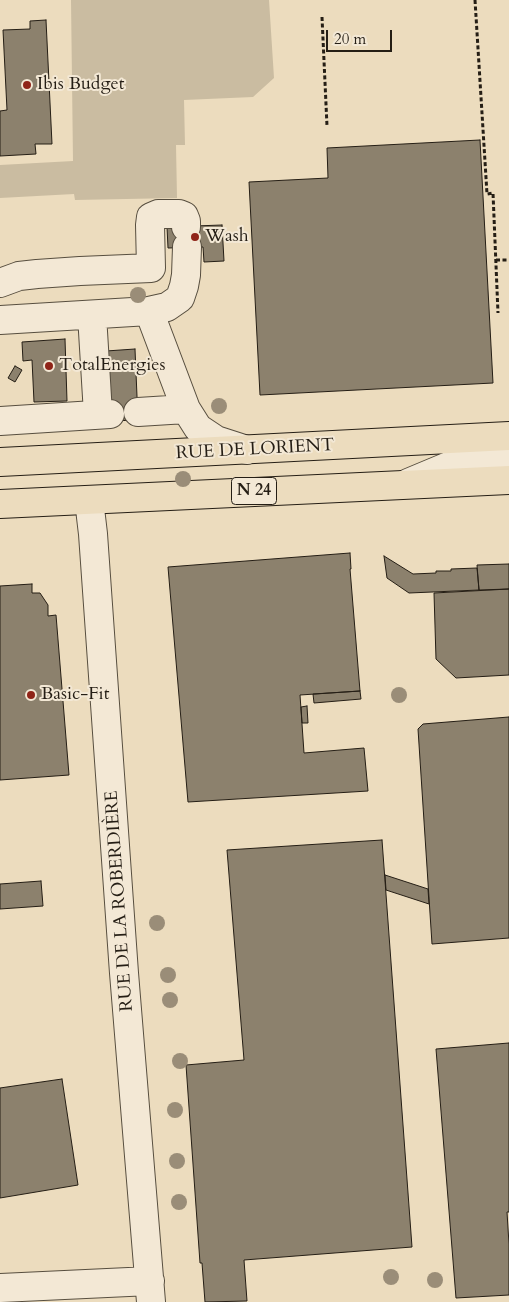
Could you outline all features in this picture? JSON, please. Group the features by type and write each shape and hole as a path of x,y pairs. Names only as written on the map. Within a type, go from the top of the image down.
{"main road":[{"name":"RUE DE LORIENT","path":"0,462 509,436"},
{"name":"N 24","path":"0,504 509,480"}],"street":[{"path":"0,320 150,311 167,307 180,298 184,286 186,275 186,221 184,216 179,214 158,214 151,217 151,268 180,298"},
{"path":"0,283 19,276 37,274 151,268"},
{"path":"150,311 186,410 198,428 216,440 247,450"},
{"path":"0,421 104,414 92,315"},
{"path":"138,412 186,410"},
{"path":"406,484 463,460 509,459"},
{"name":"RUE DE LA ROBERDIÈRE","path":"89,500 151,1292"},
{"path":"0,1288 151,1292"}],"path":[{"path":"476,0 487,194 493,193 498,313"},
{"path":"322,17 327,126"},
{"path":"496,260 509,260"}],"shaded area":[{"path":"71,0 269,0 274,78 253,97 184,100 185,145 176,145 177,198 75,200 74,194 0,198 0,165 73,161"}],"building":[{"name":"Ibis Budget","path":"46,20 52,144 35,144 36,154 0,156 0,111 7,110 3,30 30,29 30,21"},
{"path":"480,140 493,383 260,395 249,182 328,178 327,148"},
{"name":"Wash","path":"222,225 224,261 204,262 203,247 168,248 167,227"},
{"name":"TotalEnergies","path":"65,339 67,401 34,402 32,360 23,361 22,342"},
{"path":"135,349 138,420 110,421 106,351"},
{"path":"15,366 22,370 15,382 8,378"},
{"path":"350,553 360,691 300,695 304,753 364,748 368,791 188,802 168,567"},
{"path":"384,556 413,574 477,568 479,590 409,593 387,578"},
{"path":"509,564 509,589 479,590 477,565"},
{"name":"Basic-Fit","path":"32,584 32,593 40,593 48,605 48,616 56,615 69,775 0,780 0,586"},
{"path":"509,589 509,675 456,678 436,659 434,593"},
{"path":"360,691 361,699 314,703 313,694"},
{"path":"307,706 308,723 302,723 301,707"},
{"path":"509,717 509,938 432,944 418,729 423,724"},
{"path":"382,840 412,1247 244,1260 247,1301 205,1302 202,1263 200,1263 186,1065 244,1060 227,850"},
{"path":"385,875 428,889 429,904 386,890"},
{"path":"41,881 43,906 0,909 0,884"},
{"path":"509,1043 509,1212 507,1212 509,1295 456,1298 436,1049"},
{"path":"62,1079 78,1185 0,1198 0,1088"}],"place":[{"name":"Ibis Budget","path":"27,85"},
{"name":"Wash","path":"195,237"},
{"name":"TotalEnergies","path":"49,366"},
{"name":"Basic-Fit","path":"31,695"}]}
